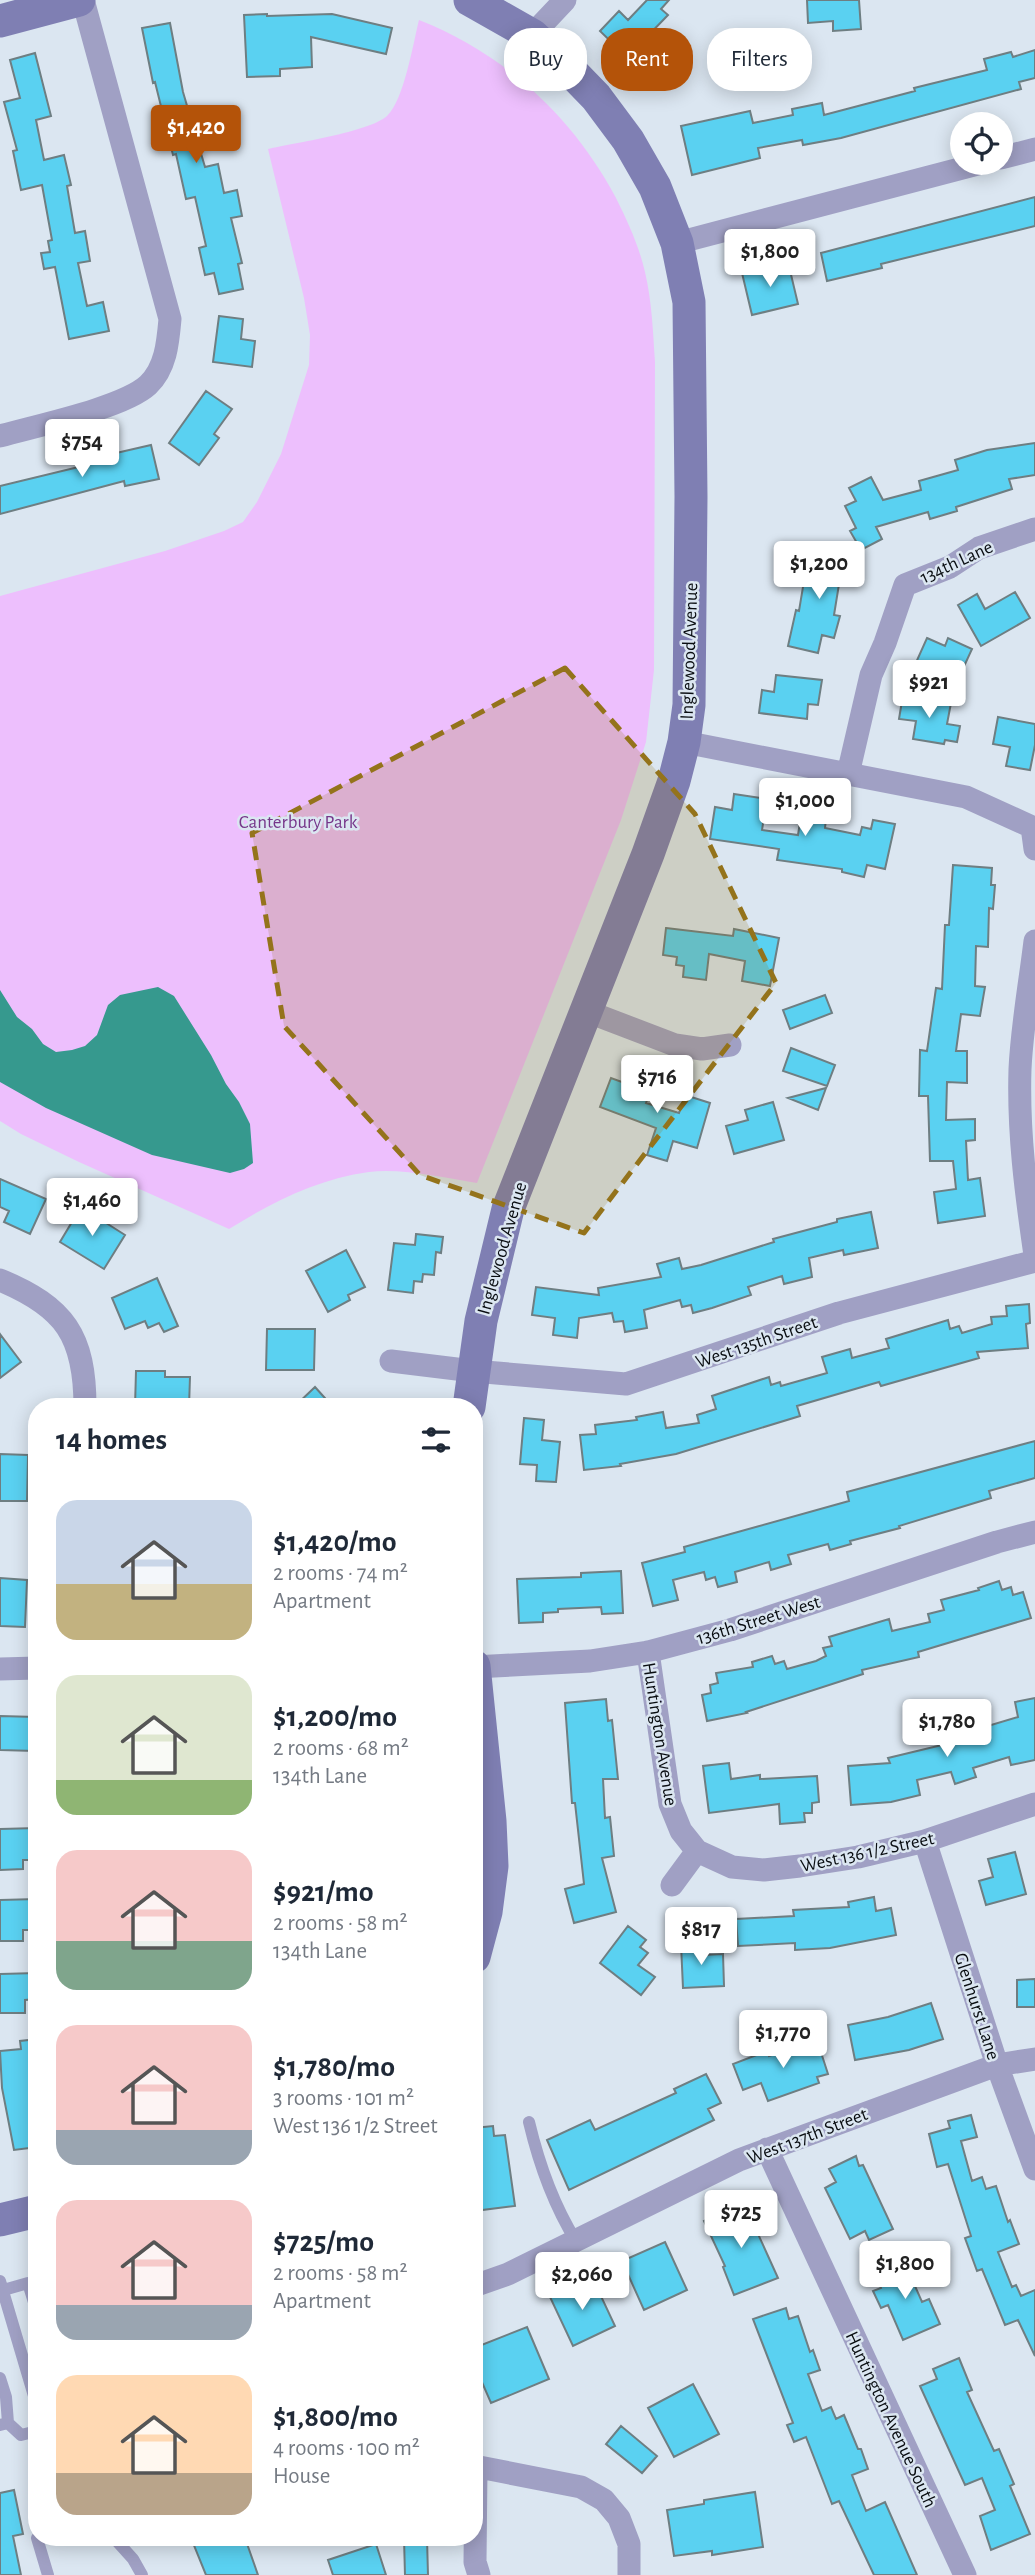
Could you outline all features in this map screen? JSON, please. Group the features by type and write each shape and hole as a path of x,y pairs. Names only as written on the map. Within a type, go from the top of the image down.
{"street":[{"path":"0,21 81,0 170,319 163,362 148,385 85,413 0,436"},
{"name":"Inglewood Avenue","path":"470,0 518,28"},
{"path":"539,28 565,0"},
{"name":"Inglewood Avenue","path":"470,1398 481,1321 508,1209 674,781 689,705 689,302 677,243 655,187 628,140 587,88"},
{"path":"1013,155 1035,149"},
{"path":"677,243 950,171"},
{"name":"134th Lane","path":"848,774 871,675 905,584 950,566 979,548 1035,529"},
{"path":"684,741 965,797 1033,838"},
{"path":"1035,941 1020,1066 1022,1161 1035,1258"},
{"path":"586,1011 675,1045 702,1049 730,1045"},
{"name":"West 135th Street","path":"473,1371 626,1384 839,1313 1035,1258"},
{"path":"0,1280 30,1293 57,1314 73,1334 83,1365 85,1398"},
{"path":"391,1361 473,1371"},
{"name":"136th Street West","path":"483,1666 590,1661 648,1652 730,1630 997,1542 1035,1532"},
{"name":"Huntington Avenue","path":"648,1652 670,1804 681,1831 697,1851"},
{"path":"0,1669 28,1668"},
{"path":"483,1753 492,1866 483,1923"},
{"name":"West 136 1/2 Street","path":"697,1851 732,1867 764,1870 858,1857 925,1841 1035,1804"},
{"name":"Glenhurst Lane","path":"925,1841 997,2064 1035,2169"},
{"path":"672,1885 697,1851"},
{"name":"West 137th Street","path":"483,2283 508,2274 739,2160 997,2064 1035,2059"},
{"name":"Huntington Avenue South","path":"767,2149 965,2575"},
{"path":"0,2208 28,2202"},
{"path":"0,2220 28,2213"},
{"path":"483,2469 581,2487 604,2500 620,2518 629,2544 629,2575"},
{"path":"475,2546 475,2562 479,2575"}],"lane":[{"path":"529,2122 538,2159 560,2215 576,2241"},
{"path":"28,2283 1,2287 28,2376"},
{"path":"0,2378 6,2397 4,2424 21,2435 28,2433"},
{"path":"39,2546 48,2575"},
{"path":"121,2546 142,2575"}],"highlighted area":[{"path":"565,668 695,814 776,983 584,1233 420,1175 284,1026 252,833"}],"green space":[{"name":"Canterbury Park","path":"419,20 450,34 504,67 504,91 534,91 579,141 599,168 616,198 640,253 649,295 655,362 654,670 646,742 621,820 477,1183 395,1171 350,1175 296,1193 229,1229 79,1162 0,1121 0,596 165,551 243,522 257,502 281,454 309,365 310,335 304,298 268,149 348,132 378,122 393,108 411,57"}],"shaded area":[{"path":"158,987 174,996 250,1124 253,1163 244,1169 230,1173 152,1155 46,1108 0,1082 0,990 17,1017 32,1029 43,1044 56,1052 85,1046 97,1035 108,1005 120,995"}],"building":[{"path":"647,0 669,0 661,9 668,15 655,28 603,28 619,11 628,20"},
{"path":"807,0 859,0 861,29 833,31 833,21 808,23"},
{"path":"332,14 392,28 386,54 311,37 312,67 280,69 280,76 247,77 244,15"},
{"path":"170,23 183,92 205,167 218,164 224,193 237,190 242,216 231,218 242,263 238,264 243,289 219,294 214,273 205,275 199,248 206,246 195,197 186,199 176,154 173,155 155,82 153,83 142,28"},
{"path":"1035,50 1035,78 1019,82 1021,89 841,138 803,145 802,140 758,148 760,158 692,175 681,126 750,111 753,123 793,115 792,109 822,103 824,115 987,70 984,59 1011,52 1013,57"},
{"path":"35,53 51,116 36,120 44,160 64,155 71,185 67,186 75,233 85,231 90,261 78,263 87,306 103,302 109,331 69,339 55,267 44,269 41,253 50,252 48,241 52,240 42,185 21,190 13,151 17,150 4,102 20,98 10,60"},
{"path":"1035,197 1035,226 881,264 882,268 827,281 821,253"},
{"path":"788,262 798,304 752,315 742,273"},
{"path":"219,316 243,319 241,339 255,341 252,367 213,362"},
{"path":"206,391 232,409 214,434 219,438 199,465 169,443"},
{"path":"1035,443 1035,475 1009,479 1012,489 956,507 957,511 930,519 928,512 876,527 882,539 861,550 850,531 856,528 845,506 856,501 849,488 871,477 883,500 921,490 919,481 958,470 955,460 987,450"},
{"path":"151,445 159,479 125,486 124,481 0,514 0,486 91,464 90,459"},
{"path":"809,551 852,559 848,580 840,578 834,615 840,616 834,638 822,635 818,653 788,646 796,610 799,611"},
{"path":"1015,592 1030,618 981,646 958,605 977,594 985,609"},
{"path":"927,638 945,646 948,638 972,649 955,686 914,667"},
{"path":"776,675 822,680 818,705 808,704 807,719 759,713 762,690 774,692"},
{"path":"903,695 951,703 947,724 960,726 957,742 945,740 944,744 913,739 916,721 899,719"},
{"path":"998,717 1035,724 1035,745 1030,770 1006,766 1010,747 993,744"},
{"path":"734,794 767,799 762,830 798,835 801,816 826,819 825,828 860,835 862,827 871,829 873,820 895,824 885,869 867,865 864,877 842,872 842,869 777,860 779,849 710,839 715,807 732,810"},
{"path":"953,865 992,868 991,885 995,885 993,909 989,908 988,947 976,946 975,986 985,987 980,1016 961,1014 956,1051 967,1051 967,1083 947,1082 946,1120 975,1119 975,1140 966,1141 968,1180 980,1178 985,1216 938,1223 934,1192 956,1189 953,1161 930,1161 928,1096 919,1096 920,1050 927,1051 936,988 942,989 945,925 949,925"},
{"path":"666,928 733,936 734,929 779,938 770,986 742,981 745,961 709,954 706,980 683,977 684,966 676,965 677,957 663,955"},
{"path":"825,995 832,1013 790,1029 783,1010"},
{"path":"791,1048 835,1065 827,1086 783,1071"},
{"path":"634,1074 654,1081 646,1103 679,1113 685,1095 710,1103 697,1148 673,1141 667,1161 647,1155 656,1128 600,1107 611,1078 630,1085"},
{"path":"826,1088 818,1110 788,1098"},
{"path":"773,1102 784,1140 734,1154 726,1126 748,1120 745,1110"},
{"path":"0,1179 46,1199 30,1234 4,1222 9,1211 0,1207"},
{"path":"81,1207 125,1235 104,1269 60,1242"},
{"path":"871,1212 878,1248 844,1255 843,1250 809,1258 812,1277 784,1284 782,1276 748,1287 751,1295 712,1308 693,1313 691,1305 682,1307 680,1300 644,1310 647,1328 625,1332 623,1321 614,1322 612,1313 579,1318 577,1338 553,1335 555,1318 532,1315 536,1287 599,1295 598,1288 661,1277 657,1264 679,1258 682,1269 701,1265 774,1242 773,1239 837,1222 837,1219"},
{"path":"416,1234 443,1237 441,1253 436,1252 434,1275 423,1274 422,1282 414,1281 413,1293 388,1290 394,1243 415,1245"},
{"path":"346,1250 365,1287 348,1295 350,1300 328,1312 306,1271"},
{"path":"157,1278 178,1326 164,1332 159,1323 148,1328 145,1321 125,1329 112,1298"},
{"path":"1029,1304 1030,1323 1026,1324 1028,1348 977,1352 979,1358 881,1386 879,1382 797,1406 800,1416 676,1454 620,1464 621,1466 584,1470 580,1435 596,1434 595,1425 637,1420 636,1417 663,1412 666,1428 699,1423 697,1415 716,1409 712,1396 769,1377 771,1385 780,1382 781,1386 827,1373 822,1357 850,1349 852,1358 889,1348 886,1339 948,1320 950,1329 959,1326 962,1333 992,1324 991,1317 1007,1316 1006,1306"},
{"path":"267,1329 315,1329 314,1370 266,1370"},
{"path":"0,1334 21,1362 0,1378"},
{"path":"136,1371 165,1371 165,1377 190,1377 189,1398 135,1398"},
{"path":"315,1387 325,1398 303,1398"},
{"path":"524,1418 544,1420 542,1440 560,1442 556,1482 536,1481 537,1465 520,1464"},
{"path":"1035,1441 1035,1478 989,1491 991,1498 899,1526 900,1528 850,1541 851,1544 830,1550 828,1544 788,1555 791,1564 771,1570 769,1562 735,1572 737,1582 718,1587 715,1577 706,1580 704,1572 673,1580 678,1600 653,1606 642,1563 685,1552 684,1547 849,1501 847,1492"},
{"path":"0,1454 28,1455 27,1501 0,1501"},
{"path":"621,1571 623,1613 602,1614 601,1607 558,1609 558,1612 543,1613 543,1622 519,1623 517,1579 581,1577 581,1573"},
{"path":"0,1578 27,1580 25,1627 0,1626"},
{"path":"999,1581 1002,1590 1011,1587 1013,1595 1023,1592 1031,1618 918,1652 919,1657 862,1670 863,1674 747,1713 707,1721 702,1695 711,1693 710,1685 718,1683 716,1673 753,1667 752,1662 772,1656 775,1664 784,1661 787,1669 816,1661 826,1656 823,1648 832,1646 829,1637 889,1619 892,1631 930,1622 928,1614 944,1610 941,1600 979,1590 978,1588"},
{"path":"1035,1698 1035,1760 1011,1765 1009,1757 973,1768 976,1777 955,1784 951,1772 917,1780 920,1795 891,1802 851,1805 848,1766 890,1763 888,1758 942,1745 941,1740 1018,1717 1015,1702"},
{"path":"606,1699 608,1721 612,1720 618,1779 603,1779 605,1818 610,1817 614,1856 602,1858 616,1912 574,1923 565,1889 584,1884 575,1803 572,1803 565,1703"},
{"path":"0,1716 28,1717 28,1751 0,1750"},
{"path":"729,1763 731,1779 760,1775 760,1779 817,1776 819,1802 812,1803 812,1813 804,1813 805,1822 780,1824 779,1804 709,1813 703,1766"},
{"path":"28,1828 28,1860 23,1860 23,1869 0,1870 0,1829"},
{"path":"1015,1852 1026,1894 986,1905 979,1881 993,1877 988,1859"},
{"path":"874,1897 876,1911 891,1908 896,1935 830,1948 795,1950 795,1943 738,1946 736,1919 794,1916 793,1910 849,1907 848,1902"},
{"path":"28,1899 28,1930 23,1930 23,1941 0,1941 0,1900"},
{"path":"628,1926 646,1940 640,1947 648,1953 638,1965 655,1977 641,1995 600,1963"},
{"path":"703,1943 704,1955 723,1954 724,1986 683,1988 681,1944"},
{"path":"28,1973 25,2013 0,2013 0,1974"},
{"path":"1035,1979 1035,2007 1017,2007 1017,1980"},
{"path":"931,2003 943,2039 909,2050 855,2060 848,2025 888,2017"},
{"path":"28,2040 28,2148 14,2150 2,2088 0,2051 21,2049 20,2041"},
{"path":"817,2040 828,2074 817,2077 819,2083 768,2101 761,2083 743,2090 733,2064 767,2051 769,2056"},
{"path":"706,2074 721,2103 708,2109 714,2120 569,2190 547,2140 590,2120 595,2130 676,2093 674,2089"},
{"path":"971,2115 977,2137 961,2141 972,2181 982,2177 986,2189 996,2186 1008,2222 1010,2220 1019,2244 998,2252 1012,2287 1016,2285 1021,2296 1035,2290 1035,2356 1018,2320 1005,2325 982,2269 977,2271 965,2238 971,2236 948,2164 937,2167 929,2134 950,2128 948,2121"},
{"path":"493,2126 494,2136 505,2135 515,2206 483,2210 483,2127"},
{"path":"856,2156 859,2166 863,2165 893,2229 869,2240 865,2231 850,2239 825,2188 836,2182 829,2169"},
{"path":"744,2203 778,2278 734,2295 723,2267 725,2266 704,2221"},
{"path":"665,2242 687,2290 644,2310 622,2261"},
{"path":"904,2261 922,2302 929,2299 940,2324 903,2340 888,2305 881,2308 873,2291 881,2288 875,2274"},
{"path":"592,2277 615,2326 573,2346 550,2297"},
{"path":"786,2308 789,2319 798,2316 810,2352 813,2350 820,2370 808,2374 822,2411 831,2407 836,2419 844,2415 858,2449 861,2449 868,2469 852,2475 866,2511 885,2502 917,2575 874,2575 839,2501 832,2504 806,2437 794,2442 787,2425 793,2423 753,2319"},
{"path":"527,2327 549,2379 491,2403 483,2385 483,2344"},
{"path":"959,2358 972,2390 967,2392 994,2451 999,2449 1014,2484 1010,2486 1030,2534 991,2550 980,2516 995,2510 982,2478 965,2485 920,2386 937,2379 933,2369"},
{"path":"693,2384 719,2434 674,2457 648,2408"},
{"path":"621,2426 657,2456 642,2473 606,2444"},
{"path":"14,2490 23,2534 13,2536 21,2575 0,2575 0,2493"},
{"path":"755,2492 763,2547 712,2555 712,2551 674,2556 667,2510 704,2504 704,2500"},
{"path":"194,2546 248,2546 258,2575 206,2575"},
{"path":"377,2546 386,2575 333,2575 328,2560"},
{"path":"404,2546 427,2546 428,2575 405,2575"}]}
